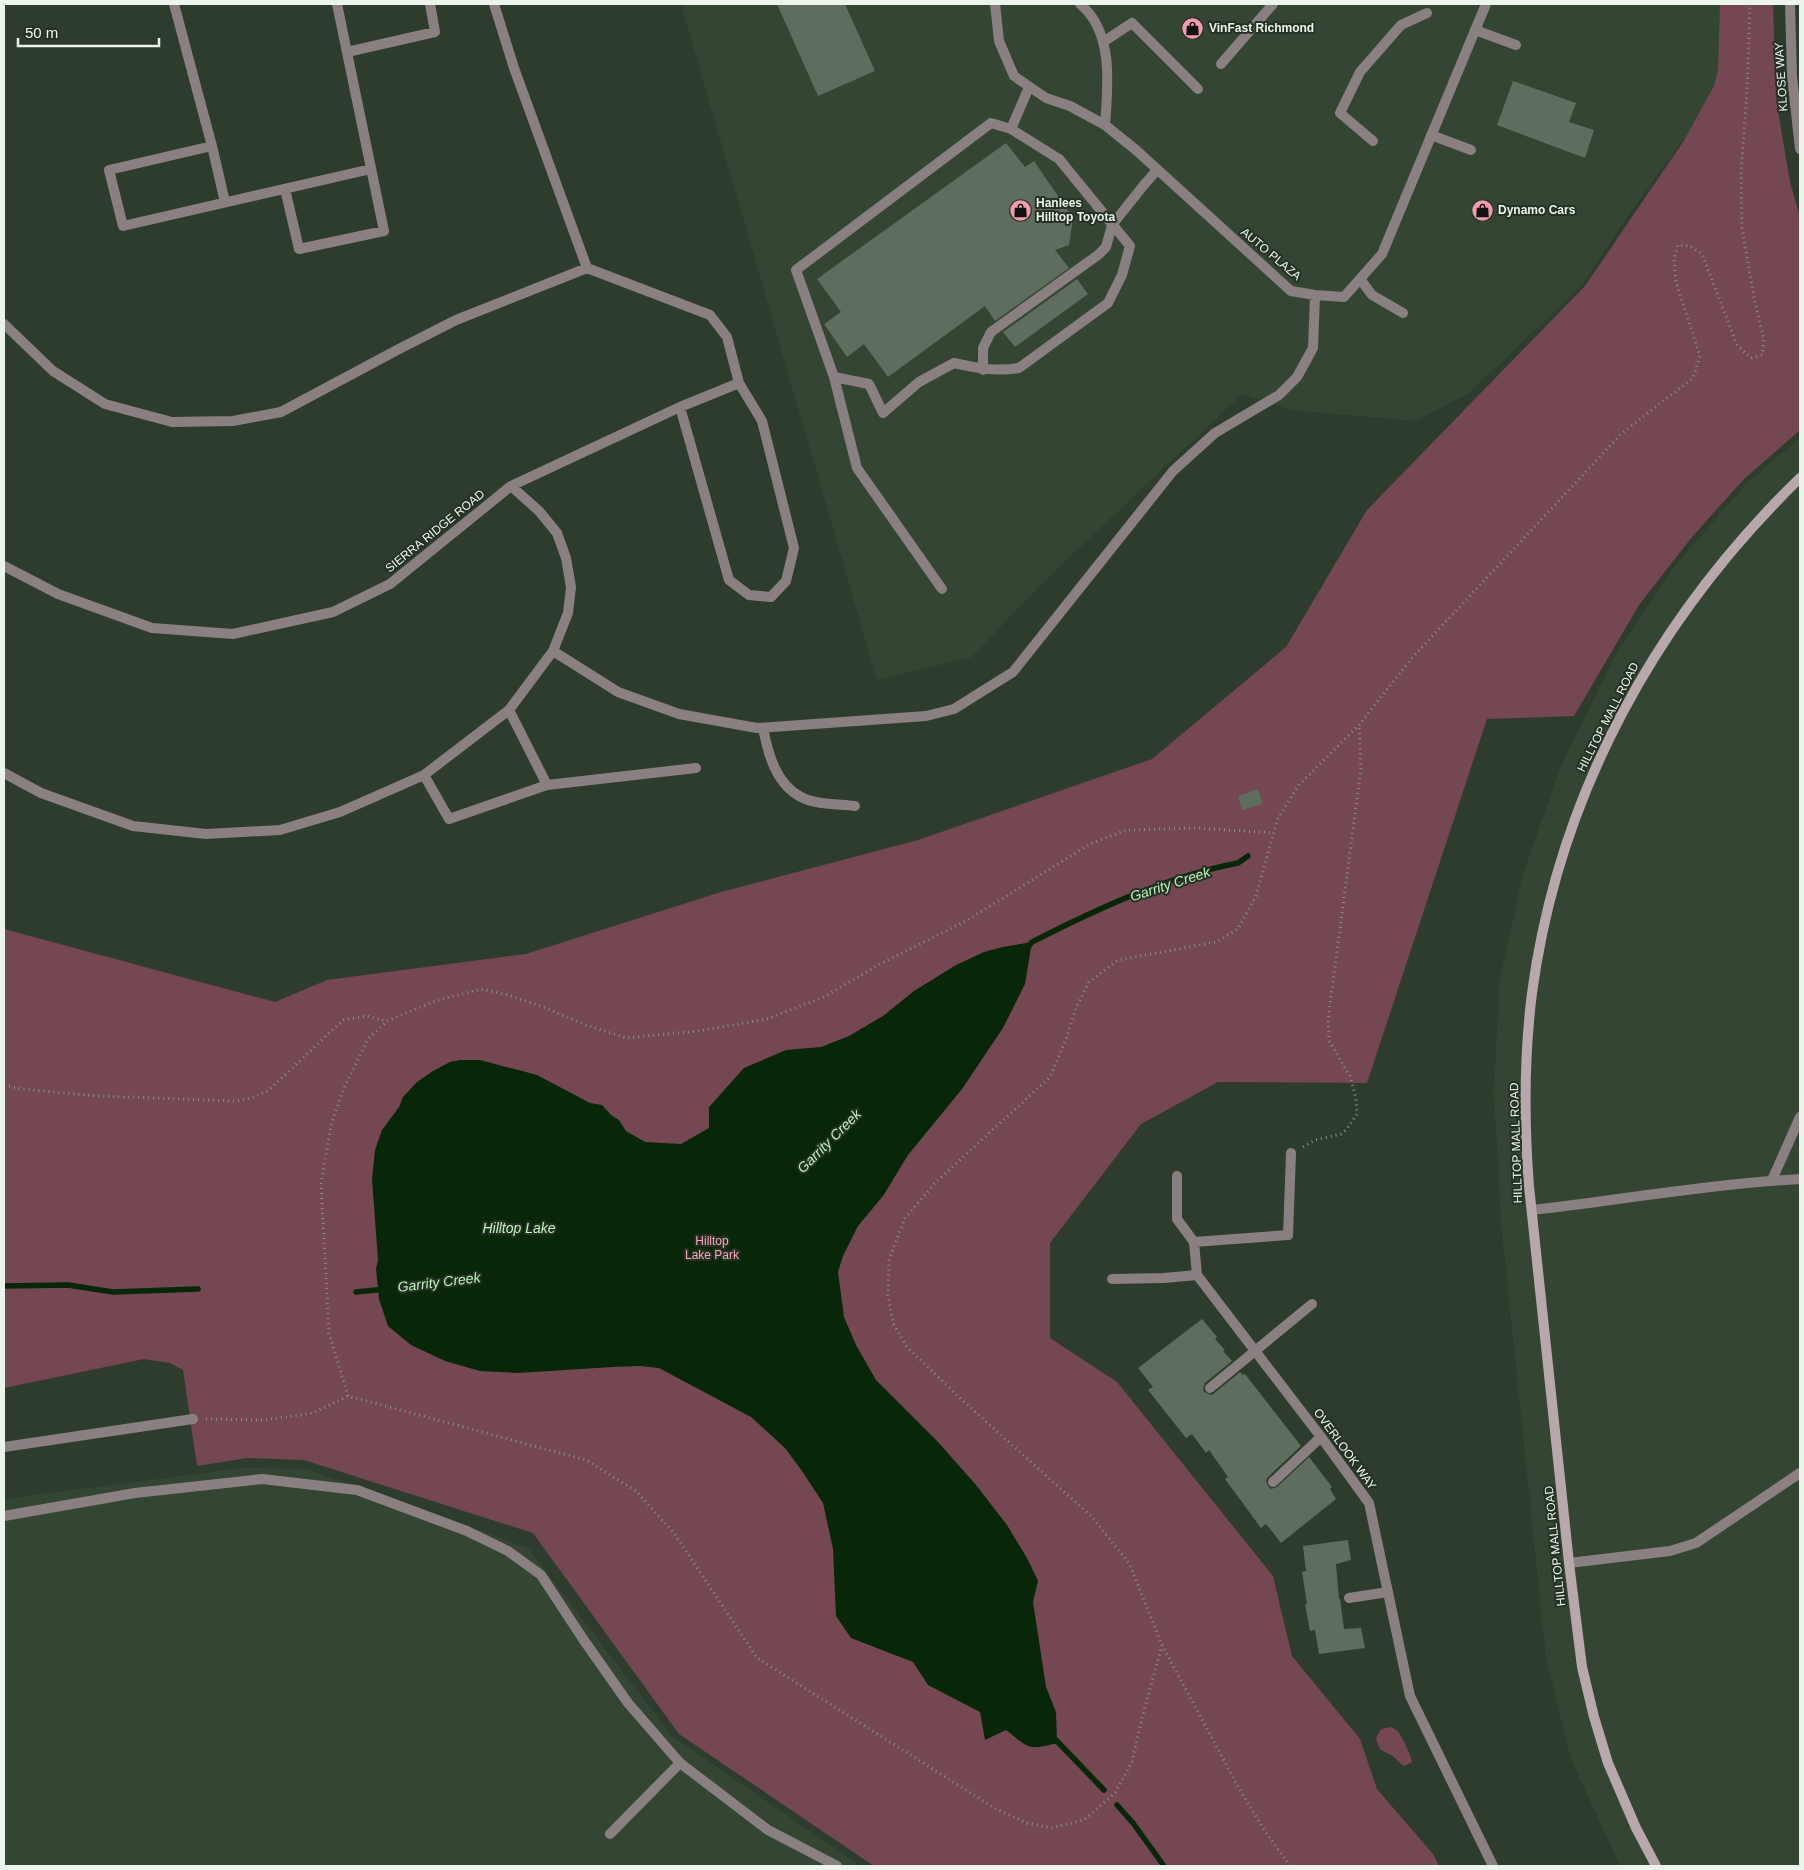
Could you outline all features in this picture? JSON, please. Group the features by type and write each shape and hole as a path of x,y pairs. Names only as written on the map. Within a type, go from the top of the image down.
{"street":[{"path":"174,4 225,202"},
{"path":"286,189 299,249 384,231 337,4"},
{"path":"347,52 435,32 430,4"},
{"path":"494,4 514,68 587,268"},
{"name":"AUTO PLAZA","path":"995,4 999,41 1014,76 1046,98 1070,106 1105,125 1158,170 1291,291 1344,297 1382,254 1486,4"},
{"path":"1080,4 1090,12 1103,42 1109,79 1105,125"},
{"path":"1221,64 1273,4"},
{"name":"KLOSE WAY","path":"1790,4 1792,76 1800,148"},
{"path":"1373,141 1340,113 1360,72 1401,25 1428,13"},
{"path":"1103,42 1132,23 1198,89"},
{"path":"1475,30 1516,45"},
{"path":"1011,129 1029,87"},
{"path":"834,377 870,384 883,413 918,382 954,363 983,370 1019,368 1108,303 1122,275 1130,246 1059,159 1011,129 991,123 796,270 834,377 857,468 942,589"},
{"path":"1431,135 1472,150"},
{"path":"212,146 109,170 123,226 371,169"},
{"path":"983,370 983,348 991,332 1098,255 1106,247 1112,225 1142,186 1158,170"},
{"path":"4,324 53,371 105,404 172,422 233,421 282,412 456,320 587,268 710,315 727,337 739,383 762,421 794,548 786,581 771,598 749,595 729,580 680,407"},
{"path":"1360,279 1372,295 1403,313"},
{"path":"553,650 618,692 679,714 763,728 926,716 954,709 1013,672 1173,471 1215,433 1279,395 1297,377 1313,348 1314,295"},
{"name":"SIERRA RIDGE ROAD","path":"4,566 58,594 152,628 233,634 333,612 390,584 511,486 680,407 739,383"},
{"name":"HILLTOP MALL ROAD","path":"1656,1866 1617,1786 1596,1725 1578,1642 1526,1141 1526,1088 1532,992 1551,900 1578,811 1595,768 1615,727 1648,665 1673,626 1725,558 1763,515 1800,478"},
{"path":"4,773 41,793 133,826 206,834 280,830 340,812 424,775 509,710 553,650 568,613 570,587 566,558 557,533 538,511 511,486"},
{"path":"509,710 547,785"},
{"path":"763,728 767,749 776,771 786,785 802,798 817,802 855,806"},
{"path":"424,775 449,820 547,785 696,768"},
{"path":"1772,1180 1800,1117"},
{"path":"1194,1242 1288,1235 1291,1153"},
{"path":"1112,1279 1197,1275 1194,1242 1177,1219 1177,1176"},
{"path":"1532,1210 1772,1180 1800,1179"},
{"name":"OVERLOOK WAY","path":"1197,1275 1369,1503 1410,1696 1493,1866"},
{"path":"1210,1388 1312,1304"},
{"path":"4,1447 193,1419"},
{"path":"1274,1482 1321,1437"},
{"path":"1569,1563 1670,1550 1696,1543 1800,1474"},
{"path":"4,1516 135,1494 262,1479 357,1490 467,1531 508,1551 541,1575 628,1703 680,1763 768,1830 837,1866"},
{"path":"1349,1598 1388,1592"},
{"path":"610,1834 680,1763"}],"path":[{"path":"1291,1153 1315,1140 1340,1134 1346,1130 1357,1114 1356,1098 1350,1076 1329,1040 1328,1019 1361,769 1359,725 1412,658 1622,433 1693,378 1700,356 1676,282 1674,258 1678,245 1690,246 1702,254 1737,345 1751,358 1762,355 1764,340 1755,303 1742,229 1741,174 1747,92 1750,4"},
{"path":"348,1396 328,1333 321,1184 331,1125 344,1088 368,1039 387,1022 435,1001 481,989 508,995 626,1038 698,1031 767,1019 824,997 880,964 966,921 1090,844 1126,830 1196,828 1274,833"},
{"path":"4,1085 21,1089 99,1096 236,1101 252,1098 268,1091 343,1020 366,1016 387,1022"},
{"path":"193,1419 265,1420 313,1413 348,1396 586,1460 636,1491 674,1533 757,1658 996,1810 1027,1823 1051,1828 1084,1820 1115,1793 1132,1762 1162,1645"}],"shaded area":[{"path":"681,4 1732,4 1722,86 1624,221 1583,284 1469,393 1416,421 1292,410 1242,394 1038,587 972,657 877,680"},
{"path":"1800,438 1800,1866 1620,1866 1571,1759 1546,1658 1501,1221 1494,1095 1499,984 1523,874 1561,766 1614,658 1673,568 1750,480"},
{"path":"243,1468 306,1469 528,1548 672,1736 860,1866 4,1866 4,1499"}],"green space":[{"name":"Hilltop Lake Park","path":"1720,4 1773,4 1776,97 1790,182 1800,217 1800,430 1743,480 1692,537 1639,605 1574,716 1487,719 1367,1083 1218,1082 1141,1124 1050,1243 1050,1338 1117,1382 1273,1576 1292,1656 1360,1739 1377,1789 1433,1854 1439,1866 874,1866 679,1734 533,1533 304,1460 247,1458 197,1466 183,1370 170,1363 144,1359 4,1388 4,929 275,1002 327,980 526,954 721,892 918,840 1152,759 1286,647 1367,510 1585,286 1683,142 1714,86 1718,71"},
{"path":"1390,1727 1397,1730 1410,1755 1412,1762 1404,1766 1378,1746 1376,1738 1381,1729"}],"water":[{"name":"Hilltop Lake","path":"1032,942 1025,984 1003,1028 962,1089 908,1155 883,1196 858,1226 843,1256 838,1272 844,1317 856,1345 876,1380 938,1442 976,1485 1007,1525 1027,1558 1038,1581 1033,1602 1046,1687 1056,1712 1057,1743 1040,1747 1025,1744 1006,1730 985,1740 980,1712 928,1685 913,1662 851,1638 836,1616 833,1549 823,1503 785,1448 751,1417 659,1368 640,1366 518,1373 480,1371 445,1361 411,1345 388,1326 379,1299 372,1179 375,1150 382,1130 399,1107 403,1097 417,1082 450,1062 480,1060 537,1075 590,1103 602,1105 611,1115 619,1120 626,1131 645,1142 681,1144 709,1128 709,1107 744,1068 786,1050 821,1047 849,1036 883,1016 914,991 956,965 984,952"}],"building":[{"path":"777,4 845,4 875,71 818,96"},
{"path":"1513,81 1576,103 1569,122 1594,130 1585,158 1497,125"},
{"path":"1006,143 1025,167 1034,161 1073,218 1069,245 1055,250 1069,268 995,321 985,306 888,377 864,344 847,357 824,324 841,312 817,279"},
{"path":"1077,279 1088,294 1015,347 1003,332"},
{"path":"1258,789 1263,804 1242,810 1238,796"},
{"path":"1202,1319 1217,1337 1215,1339 1232,1361 1205,1383 1204,1392 1212,1395 1240,1372 1243,1375 1245,1374 1301,1446 1268,1477 1266,1480 1268,1486 1271,1489 1277,1487 1309,1457 1332,1487 1330,1489 1336,1499 1281,1543 1266,1524 1261,1528 1225,1479 1228,1477 1209,1450 1206,1453 1192,1434 1186,1438 1148,1390 1153,1387 1138,1368"},
{"path":"1348,1540 1351,1560 1336,1564 1339,1599 1344,1629 1361,1628 1365,1648 1319,1654 1315,1630 1310,1631 1305,1604 1307,1604 1302,1572 1306,1571 1303,1546"}],"waterway":[{"name":"Garrity Creek","path":"1028,947 1032,942 1132,895 1184,877 1238,863 1248,856"},
{"name":"Garrity Creek","path":"4,1286 68,1285 113,1292 198,1289"},
{"name":"Garrity Creek","path":"356,1292 386,1289"},
{"path":"1053,1737 1104,1790"},
{"path":"1117,1805 1133,1823 1164,1866"}],"place":[{"name":"VinFast Richmond","path":"1193,28"},
{"name":"Hanlees Hilltop Toyota","path":"1020,210"},
{"name":"Dynamo Cars","path":"1482,210"}]}
